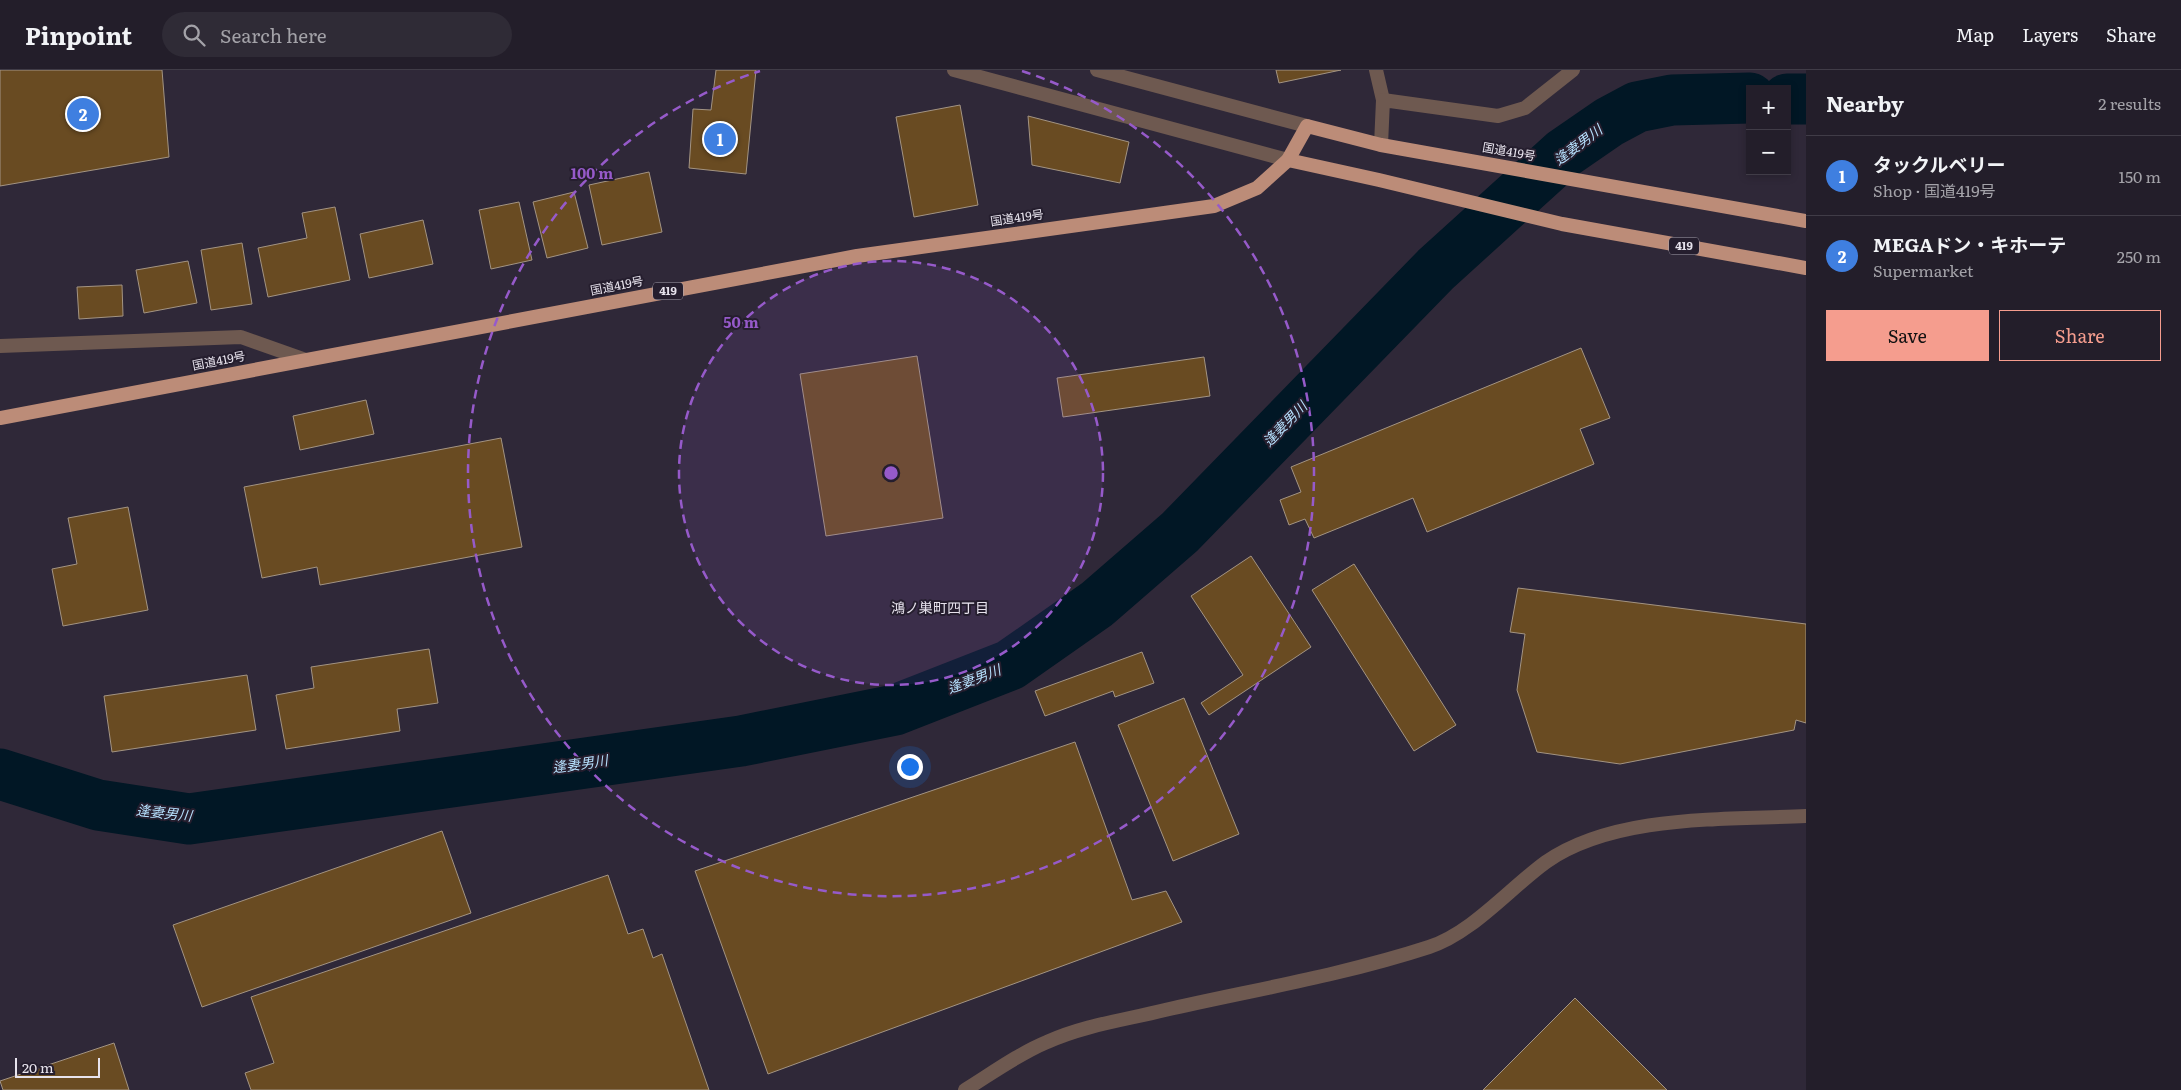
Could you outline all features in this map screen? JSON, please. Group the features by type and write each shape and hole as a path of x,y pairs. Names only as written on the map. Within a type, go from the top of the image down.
{"highway":[{"name":"国道419号","path":"0,418 857,256 1214,206 1256,188 1288,160 1307,126 1381,144 1806,221"},
{"name":"419","path":"1288,160 1562,224 1806,268"}],"street":[{"path":"954,70 1288,160"},
{"path":"1097,70 1307,126"},
{"path":"1376,70 1383,100 1381,144"},
{"path":"1383,100 1498,116 1525,108 1573,70"},
{"path":"0,346 240,337 306,360"},
{"path":"965,1090 1033,1048 1095,1024 1381,963 1435,945 1473,923 1548,861 1585,842 1619,830 1670,822 1806,816"}],"building":[{"path":"0,70 162,70 169,157 0,186"},
{"path":"716,70 756,70 746,174 689,168 693,109 711,110"},
{"path":"1276,70 1341,70 1279,83"},
{"path":"960,105 978,205 914,217 896,117"},
{"path":"1028,116 1129,142 1120,183 1032,165"},
{"path":"649,172 662,232 602,245 589,185"},
{"path":"574,192 588,248 547,258 533,202"},
{"path":"519,202 532,260 491,269 479,210"},
{"path":"335,207 350,280 268,297 258,248 307,238 302,213"},
{"path":"423,220 433,264 369,278 360,234"},
{"path":"242,243 252,304 211,310 201,250"},
{"path":"188,261 197,303 144,313 136,270"},
{"path":"122,285 123,316 79,319 77,287"},
{"path":"1581,348 1610,418 1580,429 1594,464 1427,532 1413,498 1314,538 1305,519 1289,525 1280,500 1301,492 1291,467"},
{"path":"917,356 943,518 826,536 800,374"},
{"path":"1204,357 1210,396 1063,417 1057,378"},
{"path":"366,400 374,434 300,450 293,416"},
{"path":"501,438 522,547 320,585 317,567 262,578 244,487"},
{"path":"128,507 148,610 63,626 52,569 77,564 68,518"},
{"path":"1251,556 1311,647 1209,715 1201,703 1243,675 1191,596"},
{"path":"1354,564 1456,725 1414,751 1312,590"},
{"path":"1518,588 1806,624 1806,723 1796,720 1794,730 1620,764 1537,752 1517,690 1525,634 1510,632"},
{"path":"429,649 438,703 397,709 400,731 286,749 276,695 314,688 311,667"},
{"path":"1142,652 1154,683 1115,697 1113,691 1045,716 1035,691"},
{"path":"247,675 256,730 112,752 104,696"},
{"path":"1184,698 1239,834 1173,861 1118,725"},
{"path":"1075,742 1132,900 1166,891 1182,922 768,1074 695,871"},
{"path":"442,831 471,913 202,1007 173,925"},
{"path":"608,875 628,934 643,929 653,958 662,954 709,1090 251,1090 245,1073 274,1063 251,997"},
{"path":"1575,998 1667,1090 1483,1090"},
{"path":"114,1043 129,1090 3,1090 0,1081"}],"waterway":[{"name":"逢妻男川","path":"0,774 98,805 189,819 741,741 895,710 1010,665 1097,604 1180,532 1436,269 1564,153 1609,122 1637,107 1672,100 1746,98"},
{"name":"逢妻男川","path":"1791,99 1806,99"}],"place":[{"name":"MEGAドン・キホーテ","path":"83,114"},
{"name":"タックルベリー","path":"720,139"}],"district":[{"name":"鴻ノ巣町四丁目","path":"940,608"}]}
